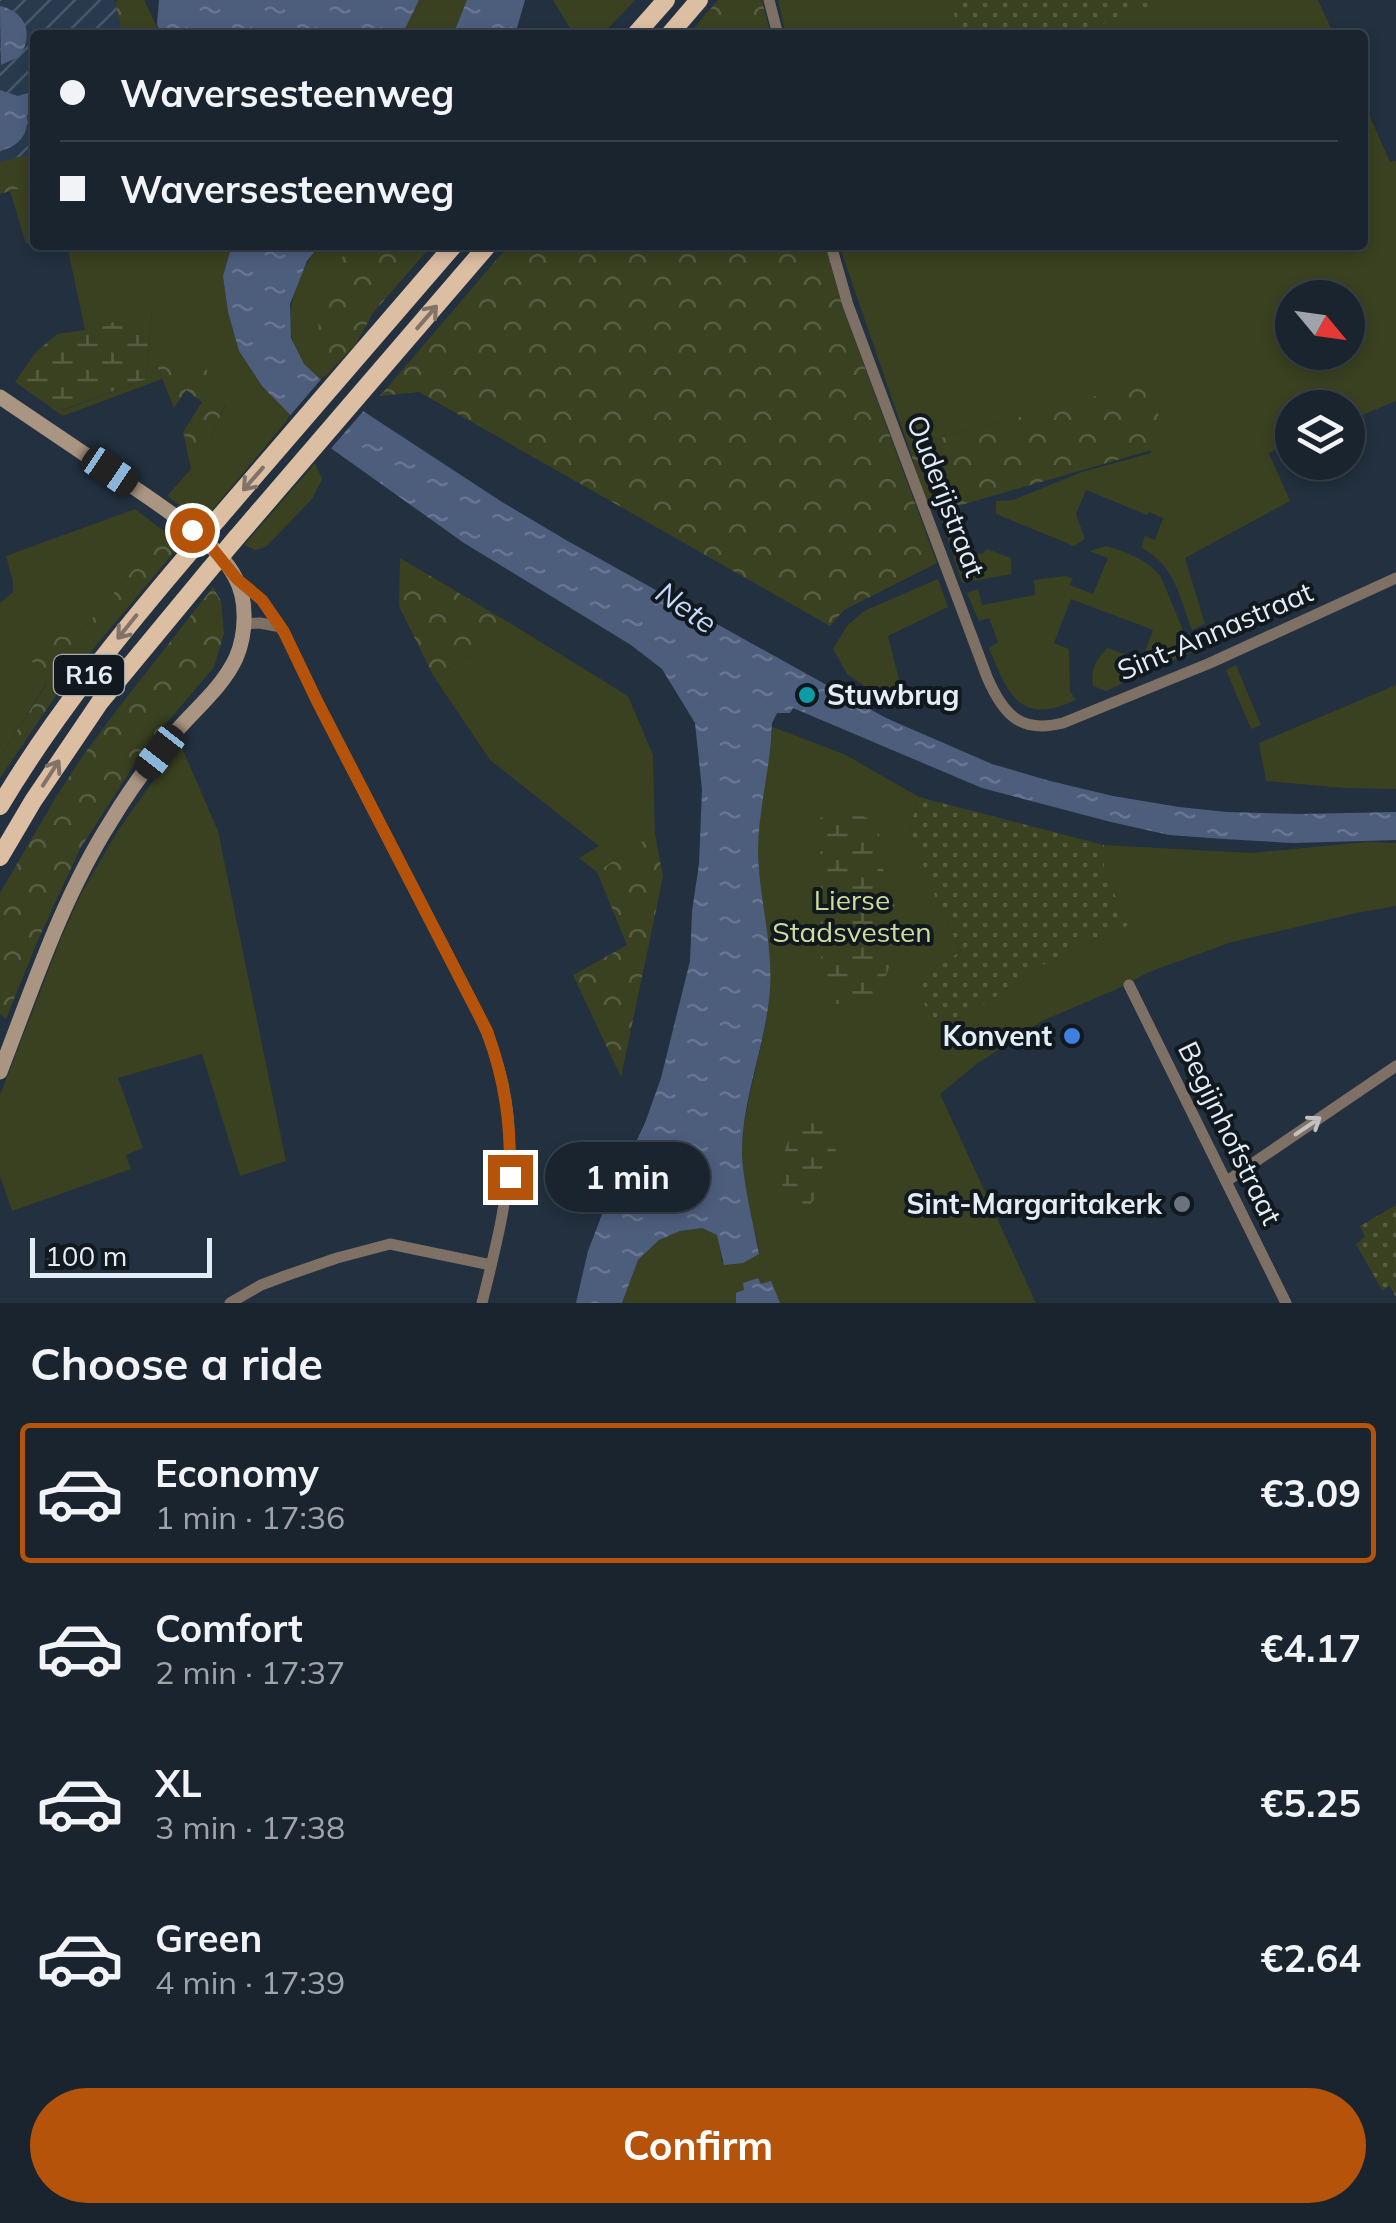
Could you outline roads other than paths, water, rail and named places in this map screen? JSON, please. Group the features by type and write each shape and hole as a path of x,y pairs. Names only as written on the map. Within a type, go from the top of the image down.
{"highway":[{"path":"640,30 666,0"},
{"path":"673,30 699,0"},
{"name":"R16","path":"0,806 80,686 134,617 450,250"},
{"name":"R16","path":"0,857 33,801 128,666 484,250"}],"main road":[{"path":"0,397 167,510 212,548 237,579 244,624 228,674 147,768 85,866 0,1072"}],"street":[{"path":"770,0 777,30"},
{"name":"Ouderijstraat","path":"831,250 848,306 998,701 1019,722 1034,727 1053,726"},
{"name":"Sint-Annastraat","path":"1053,726 1210,663 1396,578"},
{"path":"237,579 262,600 281,627 495,1053 507,1101 510,1177 482,1303"},
{"path":"244,624 260,622 281,627"},
{"name":"Begijnhofstraat","path":"1129,985 1286,1303"},
{"path":"1227,1180 1396,1066"},
{"path":"230,1303 285,1276 390,1244 491,1265"}],"water":[{"path":"159,0 419,0 404,30 159,30"},
{"path":"467,0 525,0 516,30 455,30"},
{"path":"0,6 16,13 27,32 20,56 1,65"},
{"path":"0,90 18,96 30,92 30,114 21,139 0,151"},
{"name":"Nete","path":"231,250 316,250 307,261 290,304 291,338 304,364 334,392 566,540 886,718 992,764 1113,796 1227,812 1396,812 1396,840 1293,843 1169,835 982,788 793,708 790,713 777,713 772,723 758,852 770,955 770,990 745,1114 742,1156 759,1254 743,1263 724,1265 717,1235 702,1228 680,1231 659,1240 638,1260 622,1303 576,1303 588,1251 661,1078 690,961 702,789 695,723 662,669 631,645 464,543 304,429 262,386 239,351 223,276"},
{"path":"758,1278 761,1284 771,1281 780,1303 736,1303 736,1293 744,1290 743,1283"}],"place":[{"name":"Stuwbrug","path":"807,695"},
{"name":"Konvent","path":"1072,1036"},
{"name":"Sint-Margaritakerk","path":"1182,1204"}],"park label":[{"name":"Lierse Stadsvesten","path":"852,916"}]}
